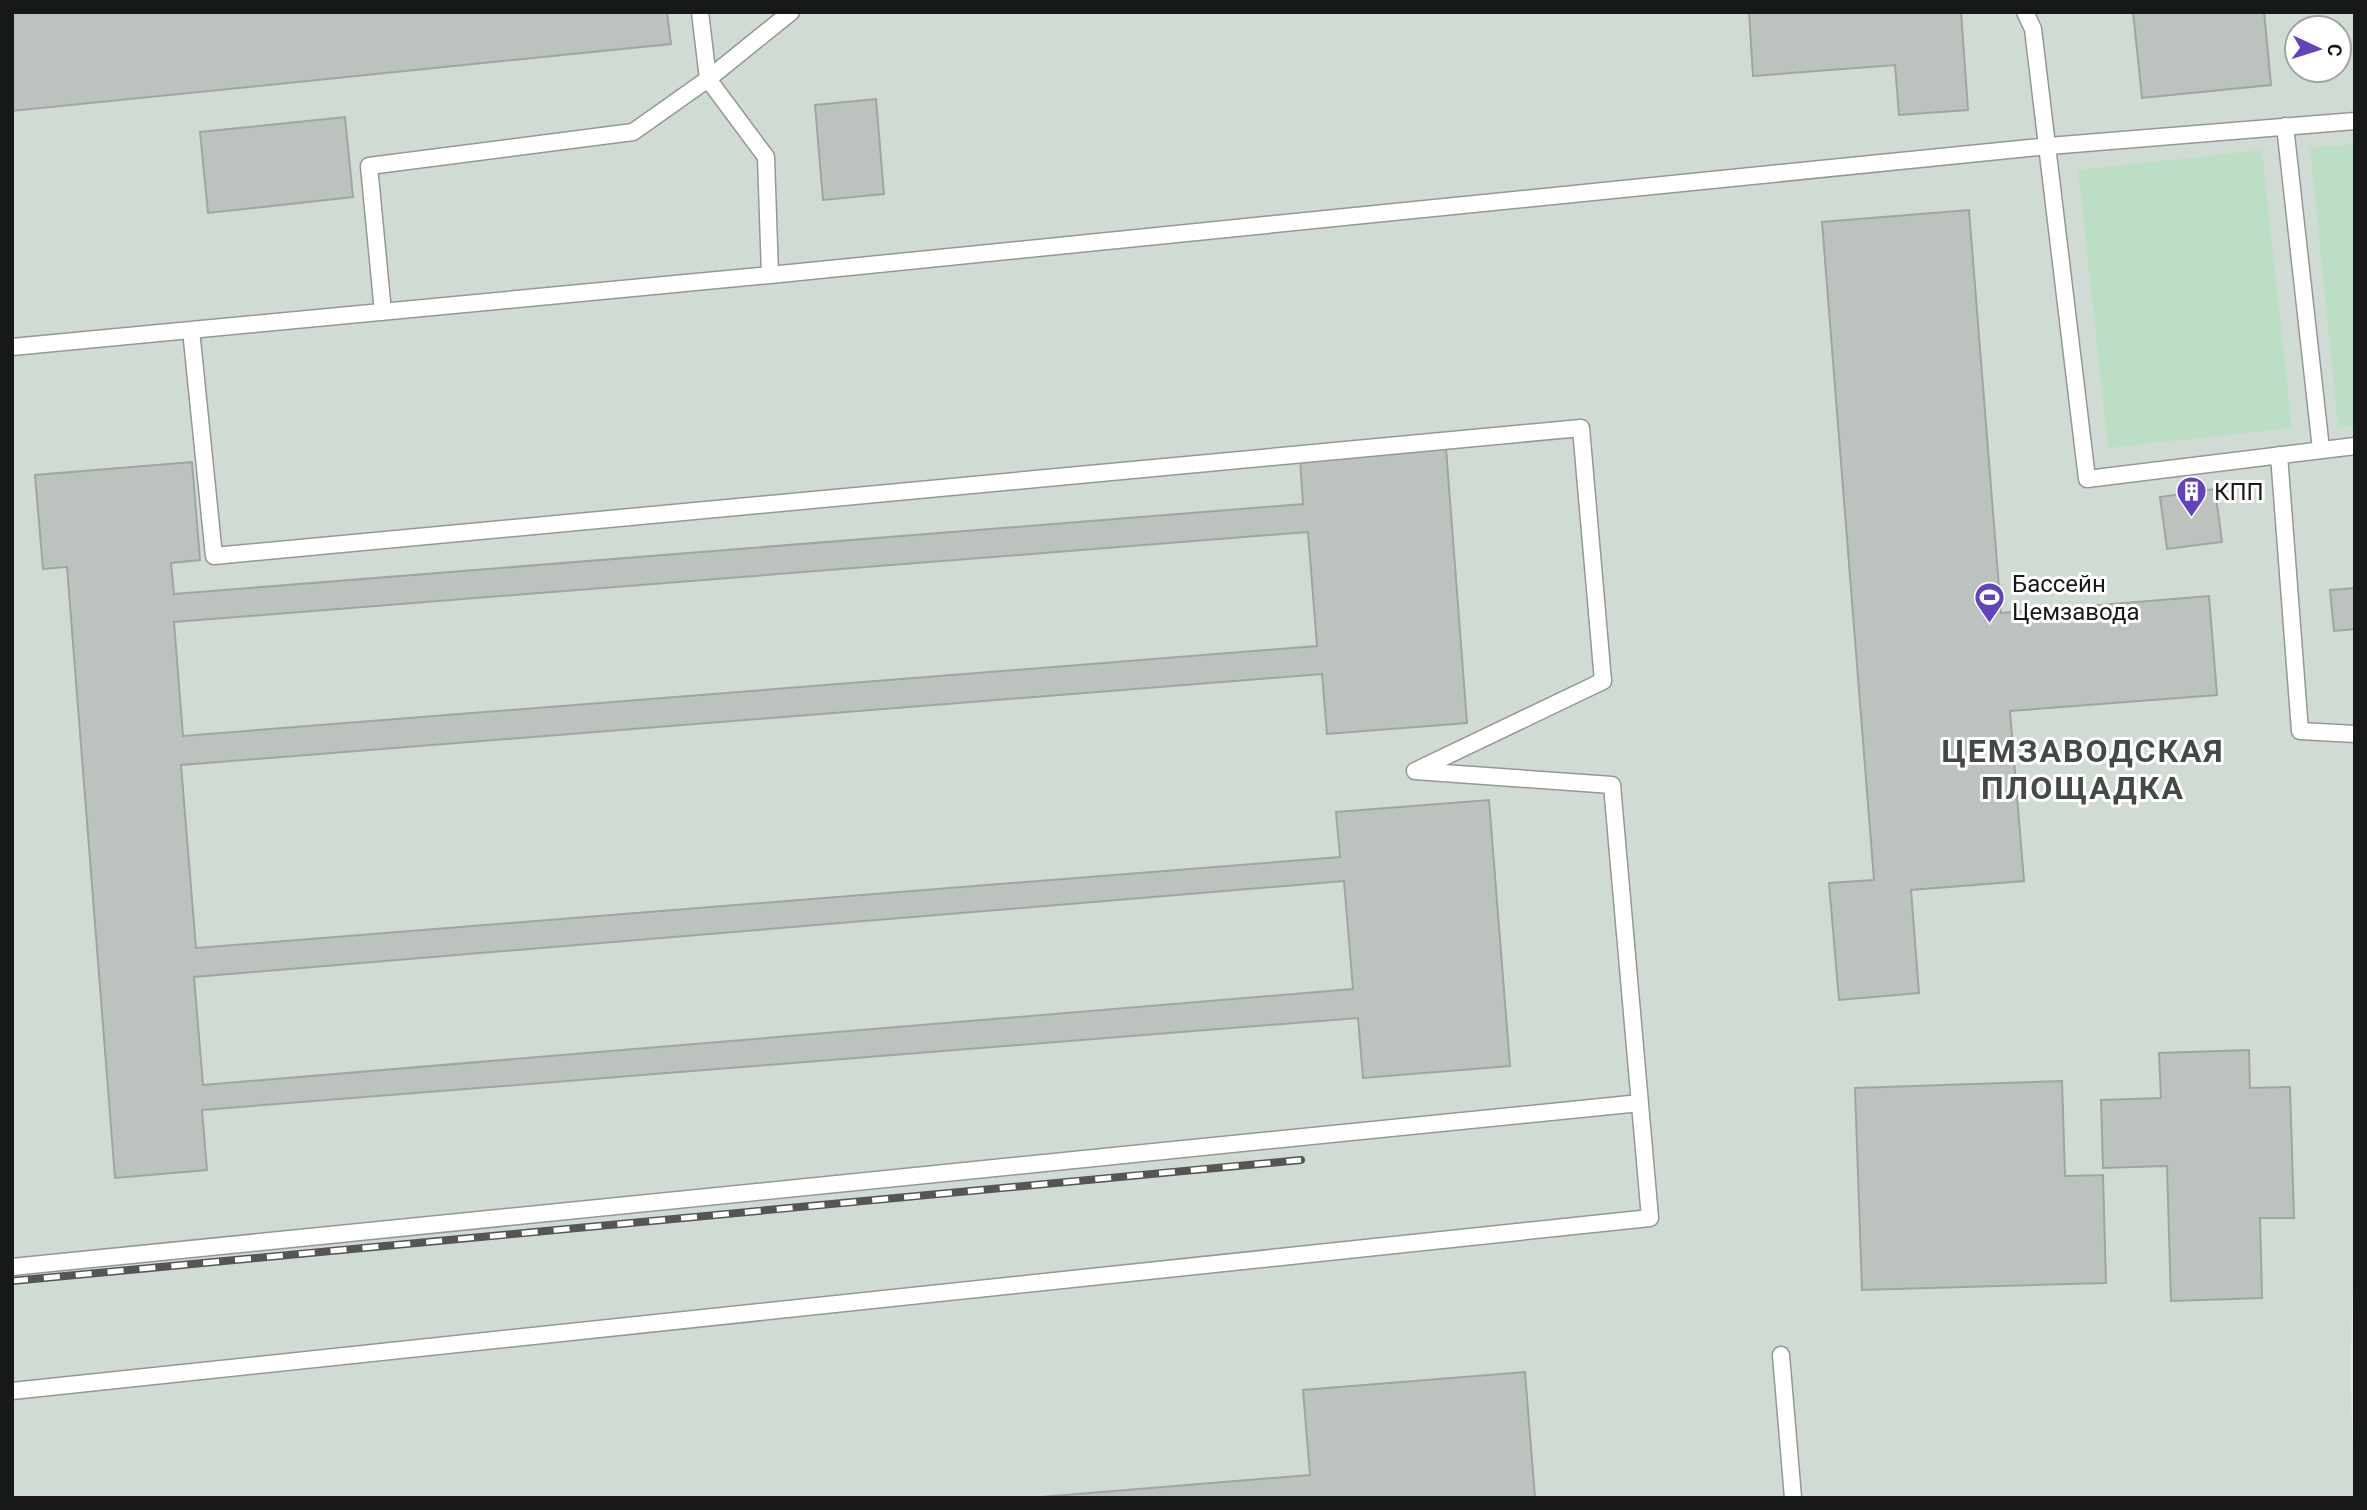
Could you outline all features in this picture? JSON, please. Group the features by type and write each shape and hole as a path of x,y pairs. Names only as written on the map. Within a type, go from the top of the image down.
{"lane":[{"path":"700,12 708,79 766,157 770,275"},
{"path":"383,312 369,166 633,132 708,79 791,12"},
{"path":"2025,12 2033,29 2049,146 2087,480 2355,446"},
{"path":"12,347 770,275 2049,146 2355,121"},
{"path":"2286,126 2321,449"},
{"path":"12,1391 1650,1217 1612,785 1415,771 1603,681 1581,428 214,556 191,330"},
{"path":"2279,455 2300,731 2355,734"},
{"path":"12,1267 1640,1103"},
{"path":"1781,1355 1793,1498"}],"shaded area":[{"path":"12,12 2355,12 2355,1226 2350,1371 2355,1498 12,1498"}],"green space":[{"path":"2355,144 2355,426 2338,427 2310,148"},
{"path":"2262,150 2292,428 2108,448 2078,170"}],"building":[{"path":"12,12 667,12 671,44 12,111"},
{"path":"1749,12 1961,12 1968,110 1899,115 1895,65 1753,76"},
{"path":"2133,12 2264,12 2271,85 2142,98"},
{"path":"876,99 884,194 823,200 815,105"},
{"path":"345,117 353,197 208,213 200,132"},
{"path":"1969,210 2001,613 2209,596 2217,695 2010,711 2024,881 1911,890 1919,993 1839,1000 1829,883 1874,880 1822,222"},
{"path":"1446,448 1467,723 1327,734 1322,674 181,765 196,948 1340,857 1336,812 1489,800 1510,1066 1363,1078 1358,1018 202,1110 207,1170 115,1178 67,567 43,569 35,475 192,462 200,560 171,563 174,594 1303,504 1300,459","holes":["1308,532 1317,646 183,736 174,622","1344,881 1353,989 203,1085 194,977"]},
{"name":"КПП","path":"2215,489 2222,542 2167,549 2160,497"},
{"path":"2355,588 2355,629 2334,631 2330,590"},
{"path":"2249,1050 2250,1088 2290,1087 2294,1218 2260,1218 2262,1298 2171,1301 2167,1166 2103,1168 2101,1100 2161,1098 2159,1053"},
{"path":"2062,1081 2065,1176 2103,1175 2106,1283 1862,1290 1855,1088"},
{"path":"1525,1372 1535,1498 1029,1498 1310,1475 1303,1390"}],"railway":[{"path":"12,1281 1301,1160"}],"place":[{"name":"КПП","path":"2191,519"},
{"name":"Бассейн Цемзавода","path":"1989,625"}],"district":[{"name":"ЦЕМЗАВОДСКАЯ ПЛОЩАДКА","path":"2083,770"}]}
